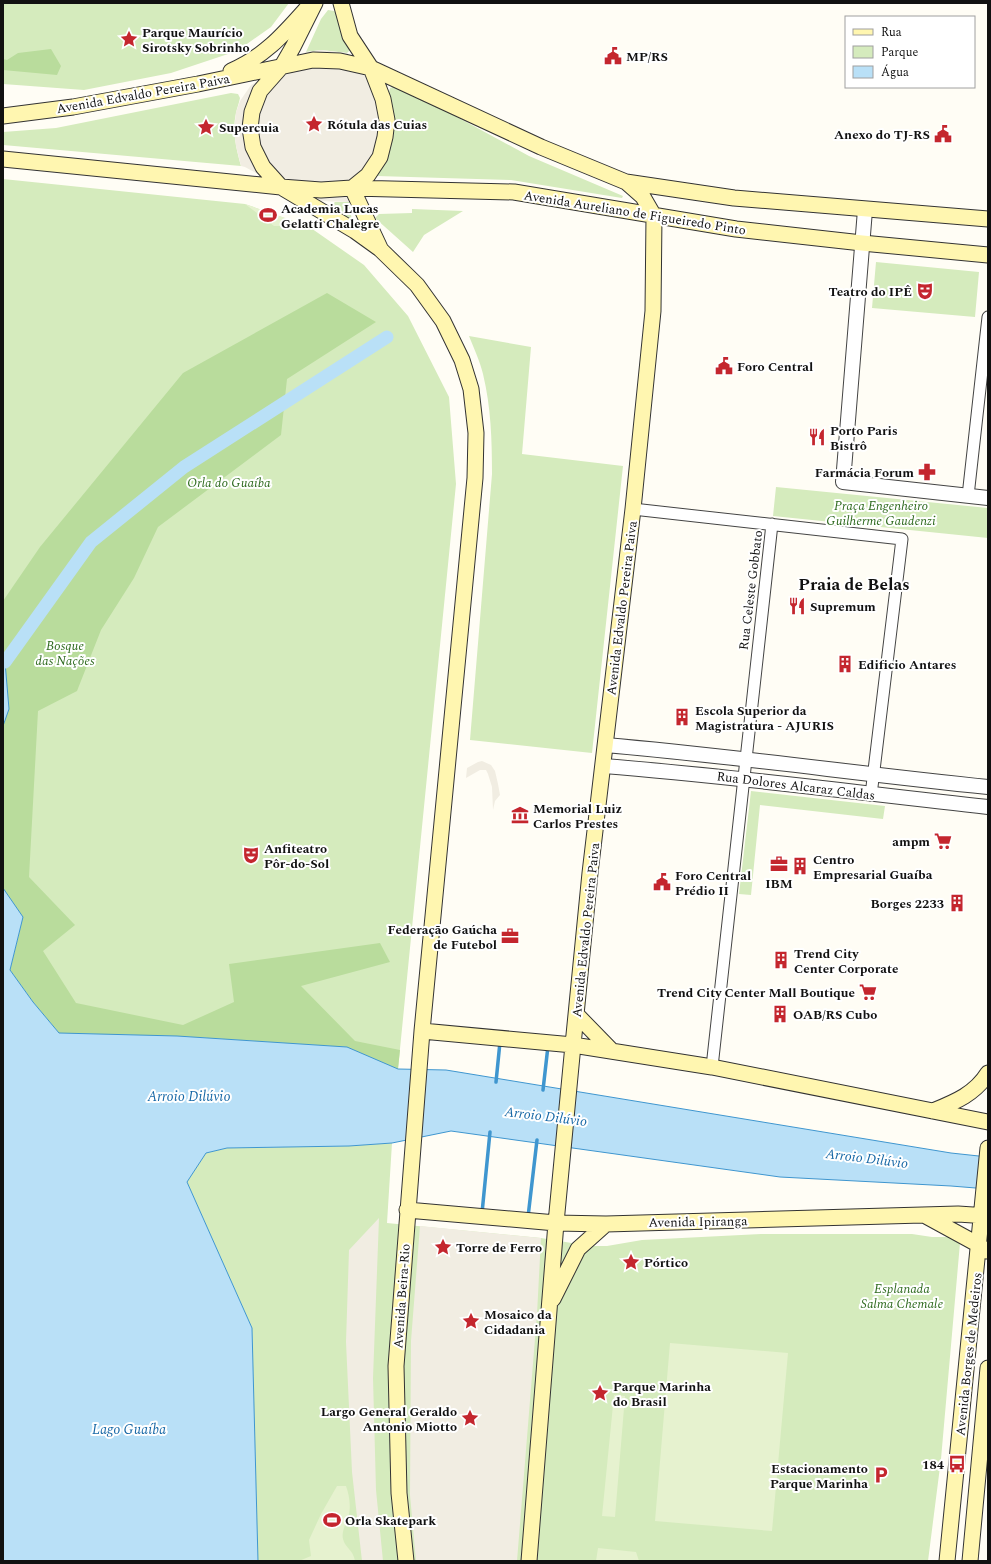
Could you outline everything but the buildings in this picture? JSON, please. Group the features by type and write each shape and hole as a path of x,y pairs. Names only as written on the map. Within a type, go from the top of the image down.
{"main road":[{"path":"198,84 244,65 274,45 312,3"},
{"path":"315,3 294,47 282,66 260,91 252,112 250,128 253,147 263,167 281,187 355,231 380,249 417,285 443,321 462,360 471,389 476,433 475,478 422,1031 573,1045 712,1066 988,1122"},
{"path":"341,3 350,36 372,68 383,99 387,120 385,138 380,157 368,175 352,188 380,249"},
{"name":"Avenida Edvaldo Pereira Paiva","path":"3,116 73,107 198,84 313,60 340,61 372,68"},
{"path":"372,68 541,147 626,182 734,198 988,220"},
{"path":"3,160 281,187"},
{"name":"Avenida Edvaldo Pereira Paiva","path":"573,1045 590,873 604,766 605,745 633,508 653,311 654,216 644,197 626,182"},
{"name":"Avenida Aureliano de Figueiredo Pinto","path":"281,187 321,190 352,188 514,192 736,229 988,255"},
{"path":"576,1014 612,1051"},
{"name":"Avenida Beira-Rio","path":"406,1561 399,1493 396,1366 422,1031"},
{"path":"529,1561 556,1222 573,1045"},
{"path":"933,1111 959,1100 975,1090 988,1073"},
{"name":"Avenida Borges de Medeiros","path":"947,1561 984,1249 984,1197 988,1148"},
{"name":"Avenida Ipiranga","path":"408,1210 556,1222 606,1224 958,1214 985,1216"},
{"path":"923,1215 984,1249"},
{"path":"550,1306 578,1250 606,1224"},
{"name":"Avenida Borges de Medeiros","path":"970,1561 988,1368"}],"street":[{"path":"865,210 843,482 988,498"},
{"path":"968,496 988,316"},
{"path":"633,508 772,524"},
{"name":"Rua Celeste Gobbato","path":"712,1066 772,524 902,539 871,795"},
{"name":"Rua Dolores Alcaraz Caldas","path":"605,745 702,754 873,775 988,787"},
{"path":"700,774 702,754"},
{"name":"Rua Dolores Alcaraz Caldas","path":"604,766 700,774 871,795 988,807"}],"green space":[{"name":"Parque Maurício Sirotsky Sobrinho","path":"3,3 289,3 271,27 237,51 171,73 84,90 3,84"},
{"path":"328,10 336,13 350,50 347,53 321,50 306,52 321,19"},
{"path":"51,49 61,66 57,75 3,70 3,59 7,60 18,53"},
{"path":"393,87 435,105 529,156 623,196 622,198 511,180 377,176 392,142 394,116 389,92 390,88"},
{"path":"231,93 238,94 240,98 234,126 236,146 241,166 3,145 3,132 56,128"},
{"name":"Orla do Guaíba","path":"3,179 245,204 308,226 364,265 408,316 449,397 456,484 398,1069 59,1033 3,888 3,726 9,709 5,662 3,661"},
{"path":"335,202 349,202 352,221 333,209 332,205"},
{"name":"Academia Lucas Gelatti Chalegre","path":"245,204 308,226 274,226"},
{"path":"412,209 463,211 424,235 413,252 375,218 379,214 412,213"},
{"name":"Teatro do IPÊ","path":"876,262 979,272 975,317 872,308"},
{"name":"Bosque das Nações","path":"327,293 376,322 287,379 281,435 158,527 134,578 101,630 77,691 38,711 29,877 75,925 43,951 76,1003 183,1025 234,1002 229,964 380,943 390,962 301,986 355,1041 400,1050 398,1069 347,1047 177,1036 59,1033 33,1002 10,970 23,917 3,888 3,726 9,709 5,662 3,661 3,601 40,547 183,373"},
{"path":"469,336 531,347 522,454 623,466 592,753 470,740 492,474 491,436 486,386 479,360"},
{"name":"Praça Engenheiro Guilherme Gaudenzi","path":"776,487 988,508 988,538 773,516"},
{"path":"751,791 885,806 883,819 760,805 751,895 739,894"},
{"name":"Parque Marinha do Brasil","path":"392,1143 387,1223 541,1238 590,1246 607,1246 642,1240 761,1234 912,1234 932,1237 951,1237 960,1243 941,1459 928,1561 258,1561 252,1328 187,1182 206,1153 227,1148 349,1146"},
{"path":"670,1343 788,1353 772,1531 655,1521"},
{"path":"614,1395 625,1396 615,1517 602,1516"},
{"name":"Orla Skatepark","path":"337,1486 346,1486 348,1493 350,1511 343,1530 343,1536 345,1545 353,1554 355,1561 299,1561 311,1556 309,1540 321,1514"},
{"path":"598,1548 636,1552 639,1561 596,1561"}],"shaded area":[{"name":"Rótula das Cuias","path":"321,50 347,53 371,68 394,118 393,138 387,159 377,176 352,188 349,202 319,201 281,187 241,166 236,146 234,130 236,112 240,101 251,85 306,52"},
{"path":"482,761 491,765 495,771 498,784 500,795 495,801 493,810 492,787 486,770 480,770 466,778 467,768"},
{"path":"379,1218 373,1378 376,1490 383,1561 362,1561 352,1472 346,1342 349,1250"},
{"name":"Largo General Geraldo Antonio Miotto","path":"420,1226 541,1238 537,1314 517,1561 416,1561 410,1495 411,1341"}],"water":[{"path":"3,661 5,662 9,709 3,726"},
{"name":"Lago Guaíba","path":"3,888 23,917 10,970 33,1002 59,1033 177,1036 347,1047 398,1069 446,1070 951,1153 988,1157 988,1189 780,1177 451,1131 392,1143 349,1146 227,1148 206,1153 187,1182 252,1328 258,1561 3,1561"}],"waterway":[{"path":"5,662 91,542 184,467 387,337"},
{"path":"496,1082 500,1042"},
{"path":"543,1090 548,1046"},
{"path":"482,1213 490,1132"},
{"path":"528,1217 537,1140"}],"place":[{"name":"Parque Maurício Sirotsky Sobrinho","path":"129,39"},
{"name":"MP/RS","path":"613,56"},
{"name":"Rótula das Cuias","path":"314,124"},
{"name":"Supercuia","path":"206,127"},
{"name":"Anexo do TJ-RS","path":"943,134"},
{"name":"Academia Lucas Gelatti Chalegre","path":"268,215"},
{"name":"Teatro do IPÊ","path":"925,291"},
{"name":"Foro Central","path":"724,366"},
{"name":"Porto Paris Bistrô","path":"817,437"},
{"name":"Farmácia Forum","path":"927,472"},
{"name":"Supremum","path":"797,606"},
{"name":"Edificio Antares","path":"845,664"},
{"name":"Escola Superior da Magistratura - AJURIS","path":"682,717"},
{"name":"Memorial Luiz Carlos Prestes","path":"520,815"},
{"name":"ampm","path":"943,841"},
{"name":"Anfiteatro Pôr-do-Sol","path":"251,855"},
{"name":"IBM","path":"779,864"},
{"name":"Centro Empresarial Guaíba","path":"800,866"},
{"name":"Foro Central Prédio II","path":"662,882"},
{"name":"Borges 2233","path":"957,903"},
{"name":"Federação Gaúcha de Futebol","path":"510,936"},
{"name":"Trend City Center Corporate","path":"781,960"},
{"name":"Trend City Center Mall Boutique","path":"868,992"},
{"name":"OAB/RS Cubo","path":"780,1014"},
{"name":"Torre de Ferro","path":"443,1247"},
{"name":"Pórtico","path":"631,1262"},
{"name":"Mosaico da Cidadania","path":"471,1321"},
{"name":"Parque Marinha do Brasil","path":"600,1393"},
{"name":"Largo General Geraldo Antonio Miotto","path":"470,1418"},
{"name":"184","path":"957,1464"},
{"name":"Estacionamento Parque Marinha","path":"881,1475"},
{"name":"Orla Skatepark","path":"332,1520"}],"district":[{"name":"Praia de Belas","path":"854,584"}],"water label":[{"name":"Arroio Dilúvio","path":"189,1096"},
{"name":"Arroio Dilúvio","path":"546,1116"},
{"name":"Arroio Dilúvio","path":"867,1158"}],"park label":[{"name":"Esplanada Salma Chemale","path":"902,1296"}]}
